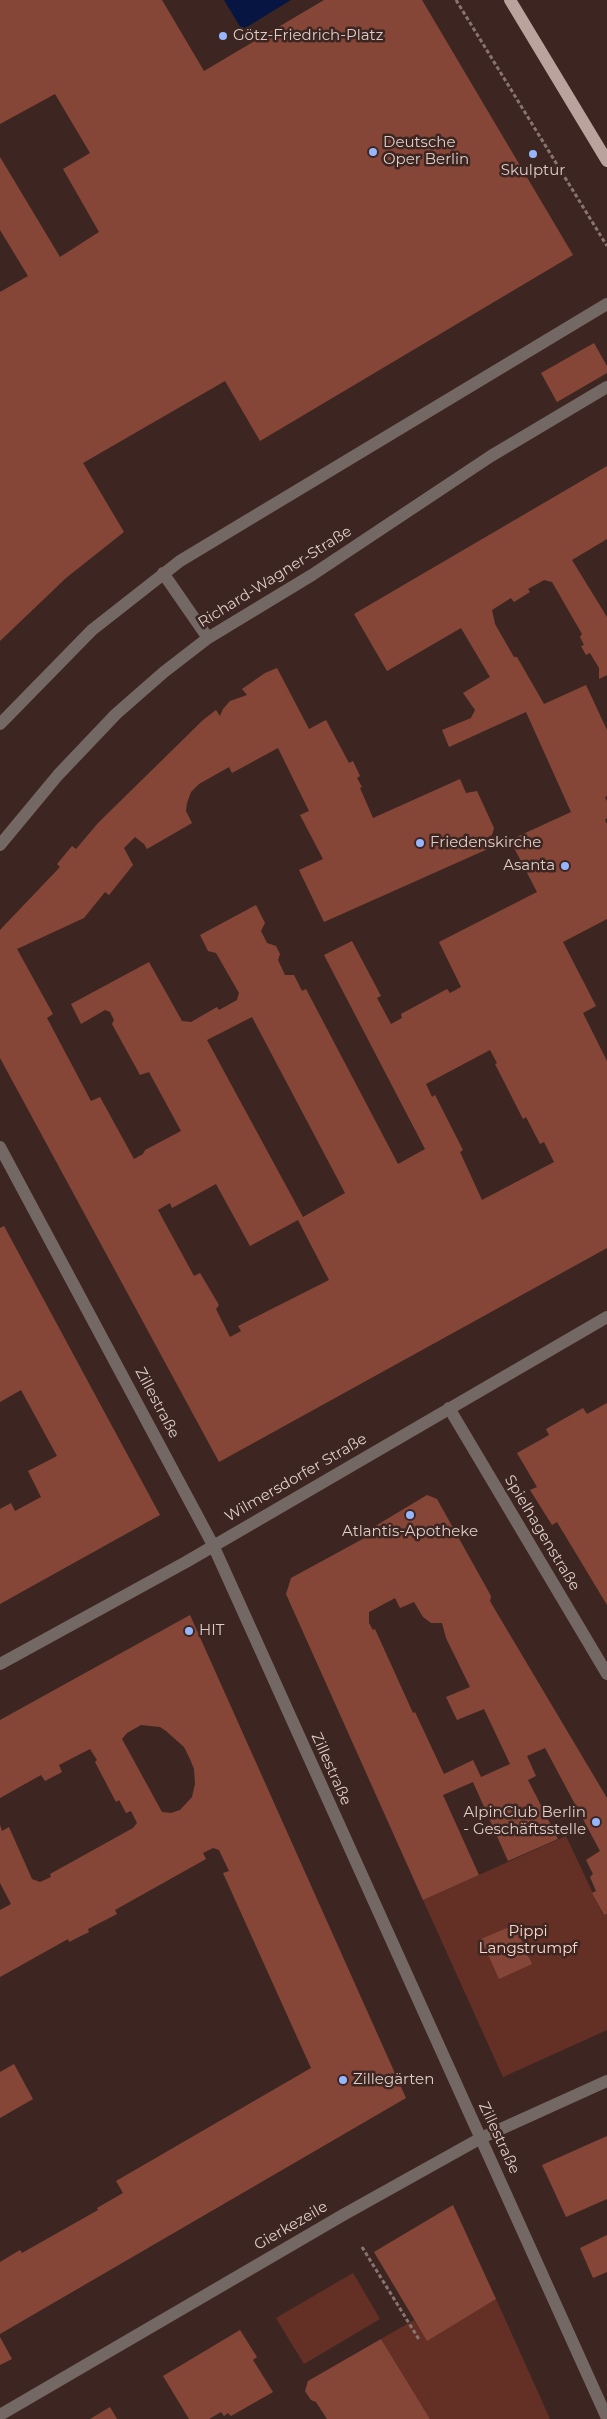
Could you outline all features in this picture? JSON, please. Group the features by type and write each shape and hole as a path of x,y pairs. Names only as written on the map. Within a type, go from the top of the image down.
{"main road":[{"path":"510,0 607,161"}],"street":[{"path":"0,724 92,630 180,561 607,304"},
{"name":"Richard-Wagner-Straße","path":"0,845 58,775 116,714 164,672 208,638 312,575 491,456 607,387"},
{"path":"163,574 208,638"},
{"name":"Zillestraße","path":"0,1147 213,1545 607,2418"},
{"name":"Wilmersdorfer Straße","path":"0,1664 213,1545 607,1317"},
{"name":"Spielhagenstraße","path":"449,1408 607,1674"},
{"name":"Gierkezeile","path":"0,2415 343,2215 481,2138 607,2081"}],"path":[{"path":"456,0 607,246"},
{"path":"362,2247 420,2341"}],"green space":[{"name":"Pippi Langstrumpf","path":"566,1836 603,1915 607,1914 607,2030 503,2077 423,1900"},
{"path":"353,2273 380,2319 304,2364 276,2318"},
{"path":"496,2299 550,2419 430,2419 381,2339 414,2320 427,2340"}],"water":[{"path":"224,0 291,0 242,30"}],"building":[{"path":"0,0 162,0 204,71 324,0 422,0 573,255 260,441 225,381 83,463 124,532 66,578 0,641 0,292 28,276 0,230 0,157 60,257 99,232 63,169 90,153 55,94 0,124"},
{"path":"594,343 607,366 607,373 557,402 541,373"},
{"path":"607,466 607,539 572,560 607,617 607,675 599,679 599,668 590,653 586,655 581,646 584,645 580,637 582,634 552,582 544,580 528,589 530,592 514,602 511,598 492,610 495,624 514,657 517,657 544,704 586,685 607,730 607,796 605,797 607,801 607,818 605,820 607,824 607,919 563,942 596,1006 583,1013 607,1061 607,1248 219,1462 0,1058 0,930 60,867 57,864 72,846 76,849 98,823 203,720 216,710 220,716 230,701 247,695 242,689 265,673 277,668 309,729 326,720 349,763 353,761 360,776 357,778 362,787 360,788 373,818 460,779 466,793 477,791 494,828 492,835 486,838 490,848 324,922 299,870 323,859 300,815 309,811 278,748 232,773 229,767 199,784 191,792 187,803 186,811 192,823 147,849 135,837 124,848 133,865 109,895 105,892 84,918 17,949 53,1014 47,1018 91,1101 100,1097 134,1159 143,1154 145,1150 181,1131 149,1072 140,1075 112,1024 114,1020 110,1012 105,1010 81,1024 71,1004 149,962 182,1021 191,1022 217,1007 219,1010 237,1000 239,993 216,953 208,951 200,935 256,905 265,923 261,931 267,943 276,946 280,954 278,960 285,975 294,975 302,991 306,989 398,1164 425,1149 324,955 352,941 381,996 377,998 391,1024 402,1018 401,1014 447,989 450,993 461,987 439,942 537,892 510,840 571,812 526,712 449,747 442,730 471,718 475,710 463,693 490,677 461,628 387,671 354,614","holes":["252,1017 345,1193 303,1217 207,1040","490,1050 497,1063 495,1064 523,1119 526,1117 540,1144 544,1142 554,1162 482,1200 460,1152 463,1150 435,1095 432,1097 426,1084","216,1184 250,1246 298,1220 329,1280 238,1326 241,1331 230,1337 216,1309 219,1305 200,1273 194,1276 158,1210 170,1203 172,1208"]},
{"path":"4,1226 160,1515 0,1604 0,1509 11,1503 15,1511 41,1497 28,1471 57,1456 21,1390 0,1402 0,1228"},
{"path":"607,1403 607,1605 557,1522 552,1525 530,1490 537,1487 517,1453 549,1435 546,1429 583,1408 587,1414"},
{"path":"427,1495 437,1499 491,1596 490,1601 607,1798 607,1914 604,1915 592,1893 596,1891 590,1877 593,1874 586,1860 600,1851 545,1748 527,1756 536,1776 528,1780 558,1839 508,1861 473,1782 443,1795 479,1875 423,1900 286,1594 291,1578 370,1535 372,1528","holes":["395,1598 400,1608 414,1602 423,1617 431,1623 442,1623 446,1638 470,1687 446,1697 457,1720 484,1709 510,1764 481,1777 473,1760 444,1774 415,1712 413,1713 375,1629 373,1630 369,1623 369,1612"]},
{"path":"190,1615 406,2098 0,2334 0,2262 20,2250 22,2253 98,2210 97,2208 123,2193 116,2181 311,2068 223,1873 229,1871 219,1850 213,1848 203,1853 206,1859 115,1910 117,1914 88,1929 89,1932 69,1942 68,1939 0,1977 0,1910 11,1904 0,1883 0,1825 2,1831 9,1827 32,1879 40,1882 51,1877 50,1874 133,1828 137,1823 131,1811 126,1813 119,1800 116,1802 90,1749 59,1765 62,1772 45,1781 41,1775 0,1798 0,1720","holes":["141,1725 160,1727 184,1747 194,1769 195,1784 192,1797 180,1810 171,1813 162,1812 122,1739 127,1733"]},
{"path":"514,1925 532,1964 499,1979 481,1939"},
{"path":"14,2064 33,2099 0,2118 0,2072"},
{"path":"607,2136 607,2199 566,2217 542,2165"},
{"path":"453,2205 496,2299 427,2341 374,2252"},
{"path":"607,2235 607,2272 593,2278 580,2248"},
{"path":"240,2330 257,2357 253,2360 273,2392 231,2416 228,2413 224,2416 221,2412 209,2419 189,2419 163,2376"},
{"path":"0,2337 12,2359 0,2365"},
{"path":"381,2339 430,2419 327,2419 316,2402 311,2400 305,2391 308,2381"},
{"path":"110,2407 117,2419 90,2419"}],"place":[{"name":"Götz-Friedrich-Platz","path":"223,36"},
{"name":"Deutsche Oper Berlin","path":"373,152"},
{"name":"Skulptur","path":"533,154"},
{"name":"Friedenskirche","path":"420,843"},
{"name":"Asanta","path":"565,866"},
{"name":"Atlantis-Apotheke","path":"410,1515"},
{"name":"HIT","path":"189,1631"},
{"name":"AlpinClub Berlin - Geschäftsstelle","path":"596,1822"},
{"name":"Zillegärten","path":"343,2080"}]}
